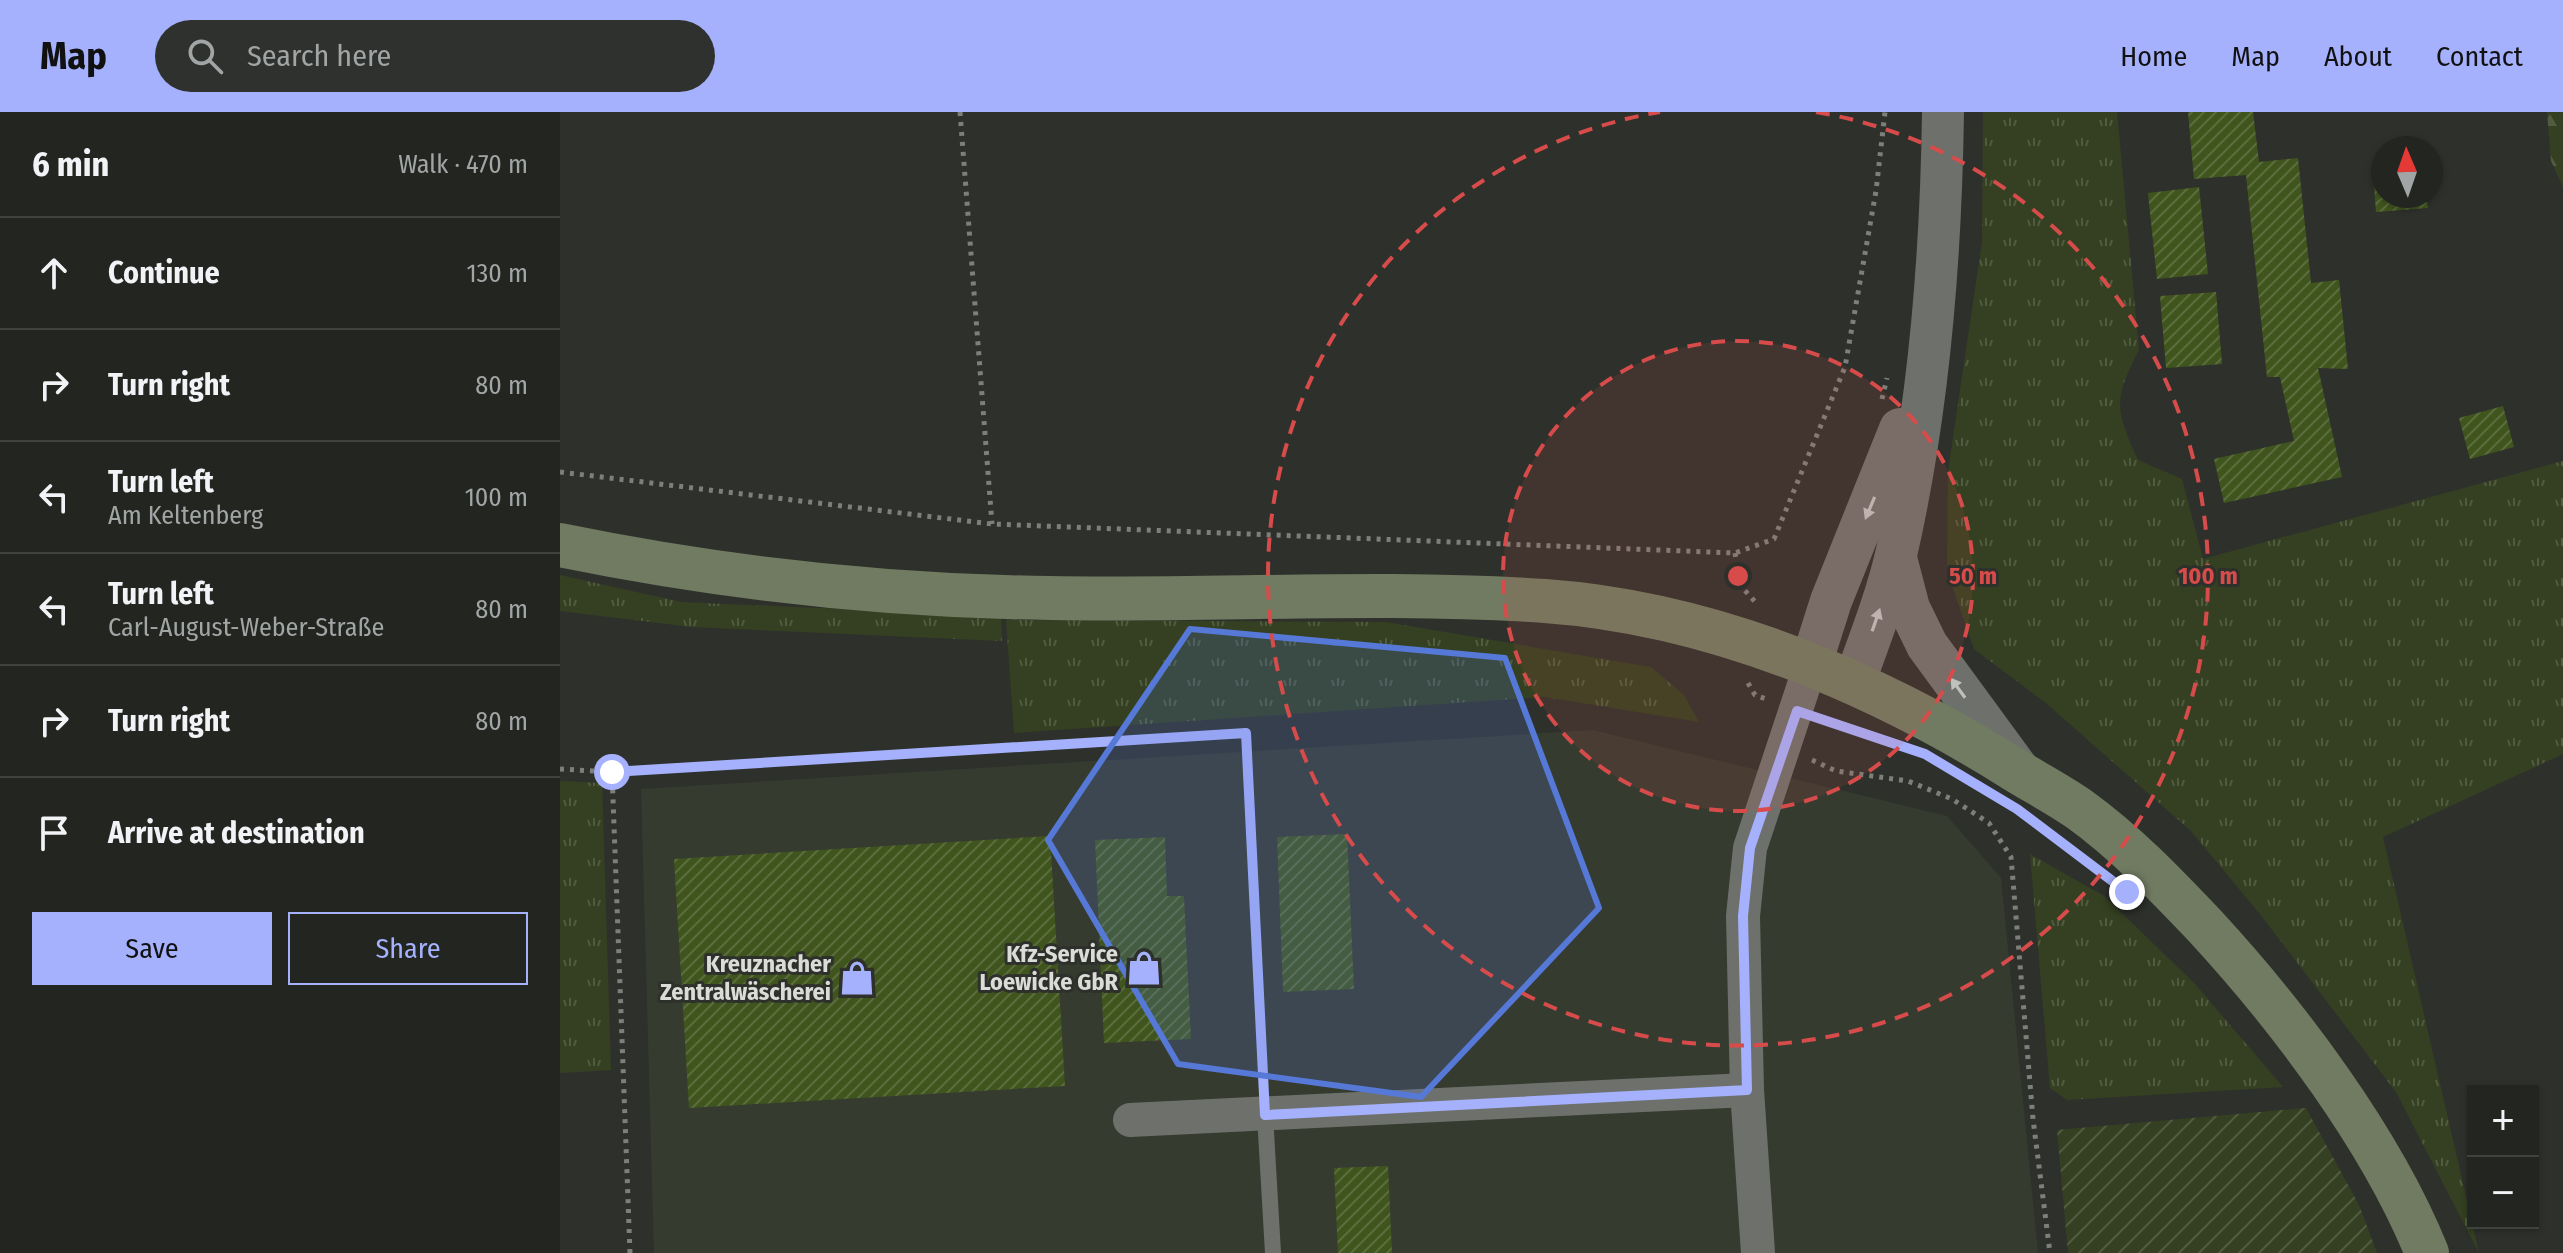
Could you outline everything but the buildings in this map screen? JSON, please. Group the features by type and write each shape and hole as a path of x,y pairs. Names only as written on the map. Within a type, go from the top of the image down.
{"main road":[{"path":"560,545 661,566 878,590 1048,598 1548,601 1632,614 1756,645 1811,664 1963,736 2078,808 2126,847 2264,989 2365,1135 2427,1253"}],"street":[{"path":"1854,683 1896,558 1923,424 1943,112"},
{"path":"1758,1253 1747,1090 1743,916 1750,848 1831,601 1902,424 1930,326"},
{"path":"1896,558 1909,608 1927,645 2021,773"},
{"path":"1130,1120 1747,1090"}],"lane":[{"path":"1265,1115 1273,1253"}],"path":[{"path":"960,112 992,524"},
{"path":"560,472 992,524 1735,553 1774,539 1845,367 1876,191 1885,112"},
{"path":"1880,407 1887,376"},
{"path":"1735,553 1740,585 1767,616 1745,677 1755,695 1883,740"},
{"path":"560,769 612,772 1246,733 1265,1115"},
{"path":"1785,748 1836,771 1908,781 1952,799 1989,823 2011,857 2033,1119 2050,1253"},
{"path":"612,772 630,1253"}],"highlighted area":[{"path":"1190,629 1505,658 1599,908 1421,1097 1178,1064 1048,840"}],"shaded area":[{"path":"1593,730 1947,816 2001,878 2038,1253 654,1253 641,789"}],"green space":[{"path":"1983,112 2117,112 2139,350 2121,393 2121,416 2138,460 2182,479 2203,559 2563,461 2563,754 2383,837 2467,1201 2467,1229 2473,1229 2479,1253 2396,1092 2260,914 2191,831 2046,703 1974,649 1947,571 1948,471 1982,242"},
{"path":"2547,112 2563,112 2563,187 2551,161"},
{"path":"560,575 681,602 1001,616 1002,641 692,627 560,611"},
{"path":"1006,620 1386,622 1651,667 1684,695 1699,722 1544,697 1014,733"},
{"path":"560,781 602,783 611,1070 560,1073"},
{"path":"2030,854 2104,896 2194,983 2283,1087 2067,1100 2050,1088"},
{"path":"2306,1108 2359,1205 2377,1253 2068,1253 2057,1130"}],"place":[{"name":"Kfz-Service Loewicke GbR","path":"1144,968"},
{"name":"Kreuznacher Zentralwäscherei","path":"857,978"}],"route":[{"path":"612,772 1246,733 1265,1115 1747,1090 1743,916 1750,848 1797,711 1925,754 2017,809 2127,892"}]}
